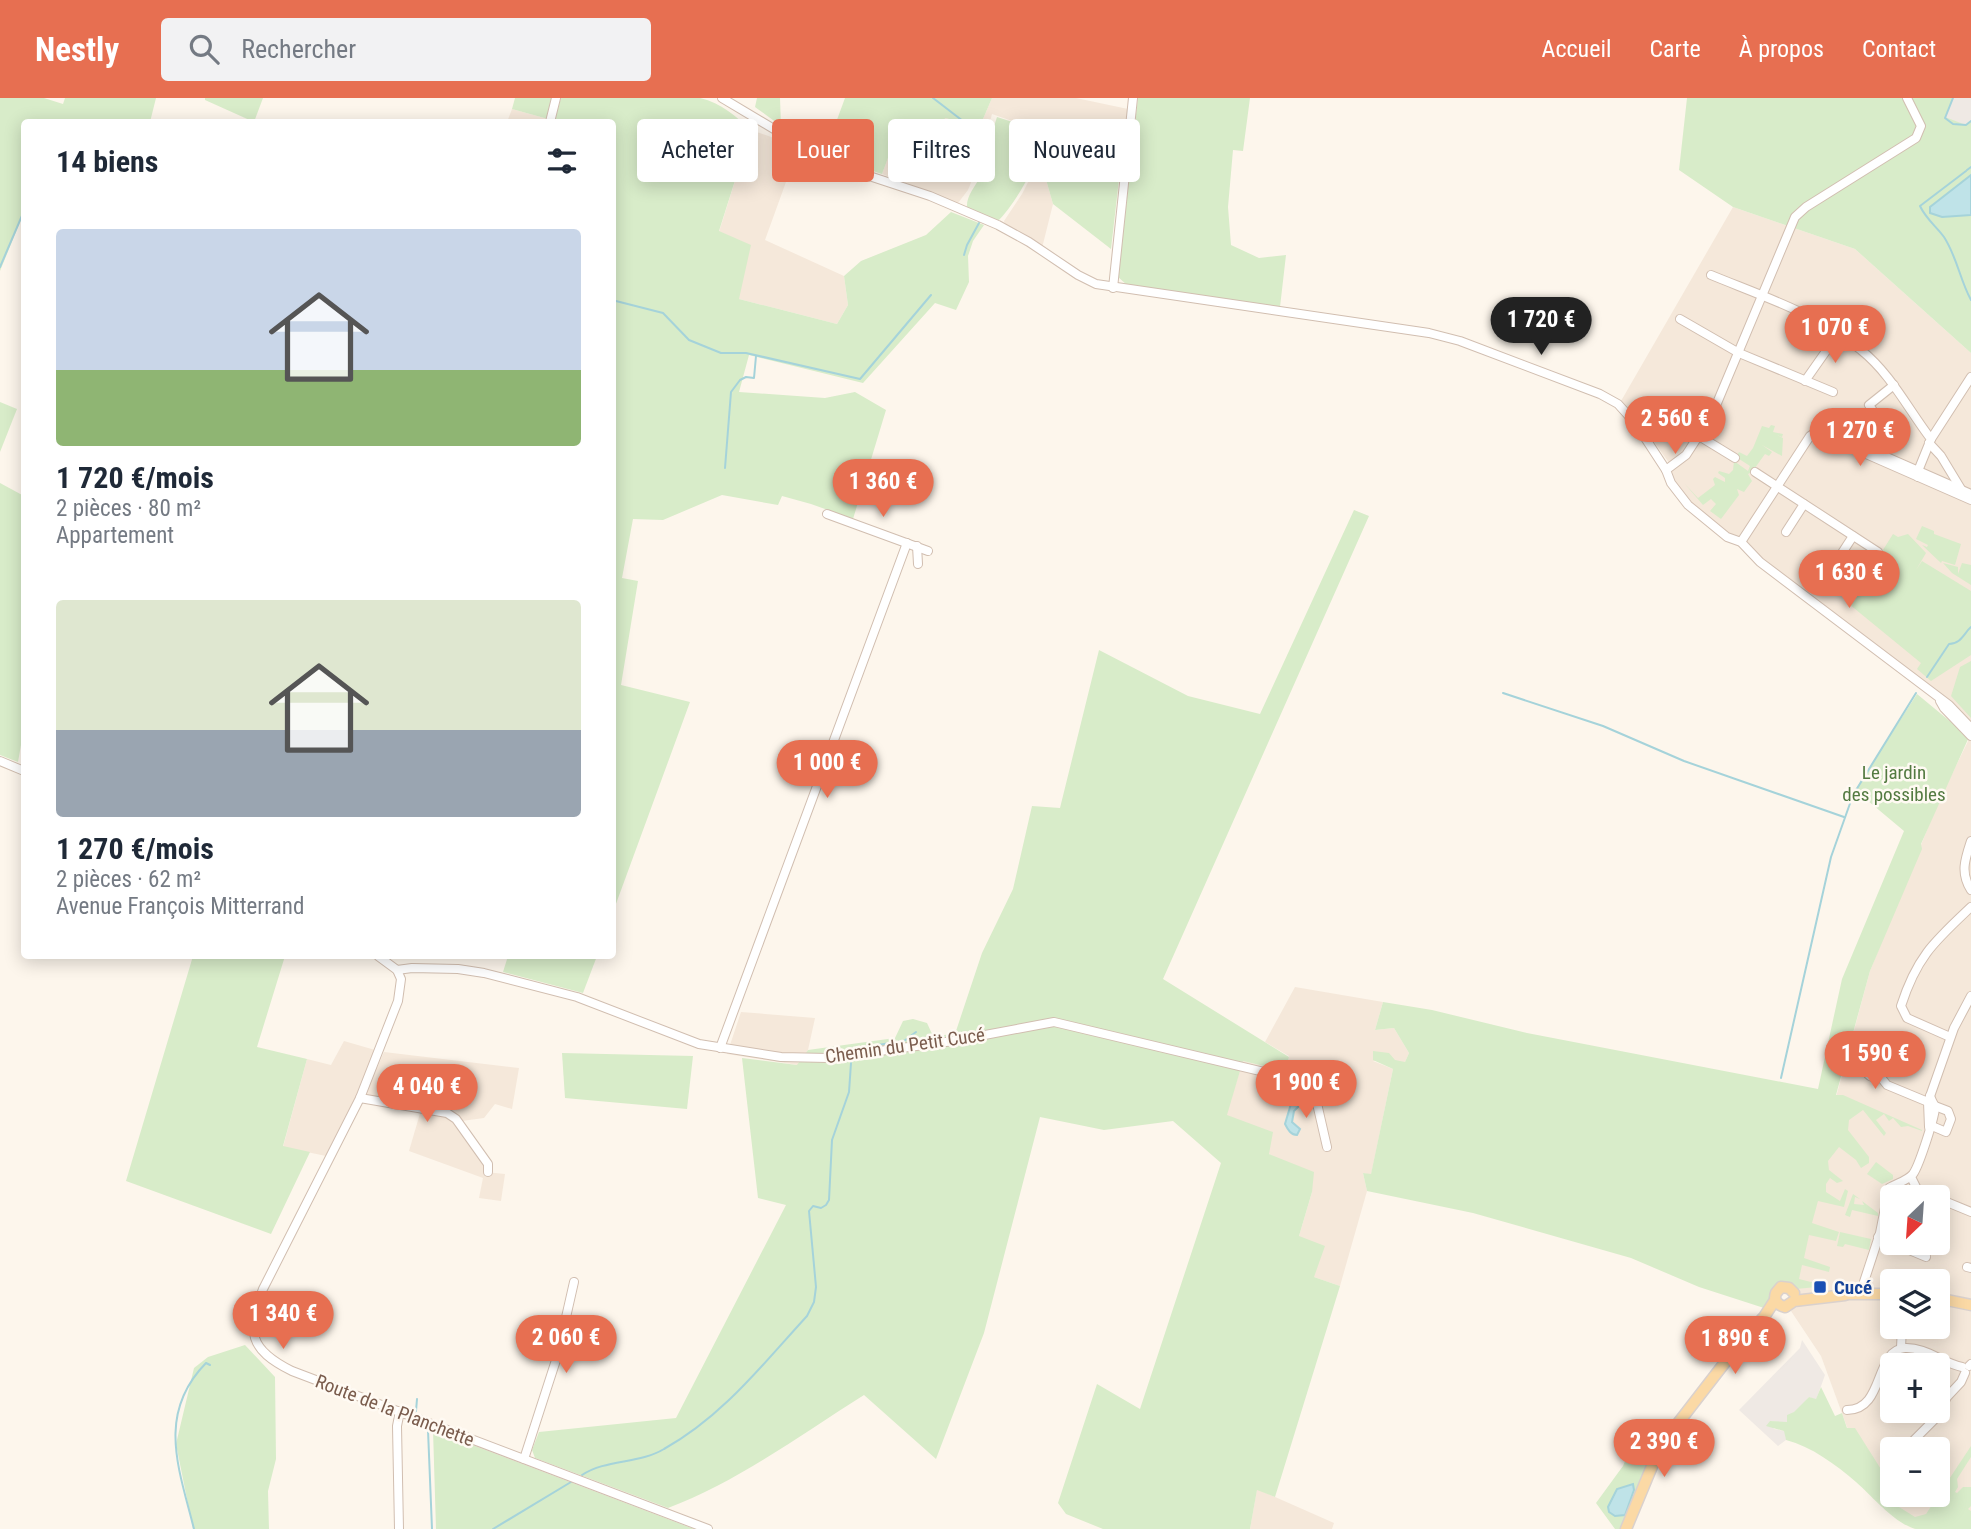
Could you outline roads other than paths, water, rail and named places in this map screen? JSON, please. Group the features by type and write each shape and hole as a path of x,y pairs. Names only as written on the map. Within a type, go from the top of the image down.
{"main road":[{"path":"1778,1303 1776,1293 1781,1287 1789,1288 1794,1297"},
{"path":"1794,1297 1880,1294"},
{"path":"1778,1303 1788,1306 1794,1297"},
{"path":"1950,1301 1971,1307"},
{"path":"1626,1529 1656,1459 1672,1431 1741,1343 1778,1303"}],"street":[{"path":"551,119 556,98"},
{"path":"722,98 824,159 979,216 1029,242 1078,275 1113,288 1436,335 1600,394 1618,404 1626,413 1667,470 1675,489 1697,514 1727,537 1741,542 1750,554 1949,705 1971,728"},
{"path":"1113,288 1133,98"},
{"path":"1667,470 1686,455 1712,415 1787,232 1796,217 1916,138 1921,126 1907,98"},
{"path":"1711,275 1812,317 1861,350 1894,385 1966,495"},
{"path":"1680,319 1739,353 1833,392"},
{"path":"1805,381 1838,334"},
{"path":"1918,474 1930,441 1971,377"},
{"path":"1865,451 1880,421 1869,405 1894,385"},
{"path":"1741,542 1810,436 1816,432 1966,495"},
{"path":"1699,436 1735,458"},
{"path":"1755,471 1878,552"},
{"path":"1786,532 1804,504"},
{"path":"827,514 928,551"},
{"path":"1831,570 1853,536"},
{"path":"720,1048 907,542"},
{"path":"917,546 918,564"},
{"path":"1938,698 1971,736"},
{"path":"0,761 21,770"},
{"path":"1971,841 1963,866 1966,883 1971,890"},
{"path":"1950,1037 1907,1018 1901,1006 1919,960 1971,906"},
{"path":"382,959 397,970"},
{"name":"Chemin du Petit Cucé","path":"397,970 458,969 484,973 577,998 699,1044 781,1057 828,1058 953,1041 1054,1022 1313,1086 1327,1147"},
{"name":"Route de la Planchette","path":"397,970 401,979 398,1001 360,1098 272,1267 252,1322 259,1346 273,1362 292,1371 708,1529"},
{"path":"1860,1294 1878,1237 1889,1188 1911,1177 1921,1157 1931,1127 1931,1101 1950,1037 1971,996"},
{"path":"1879,1075 1888,1085 1931,1101 1948,1111 1951,1119 1946,1132 1931,1127"},
{"path":"360,1098 447,1113 456,1119 488,1164 488,1172"},
{"path":"1911,1177 1915,1185"},
{"path":"1950,1204 1971,1212"},
{"path":"1878,1237 1926,1257"},
{"path":"524,1459 557,1357 574,1282"},
{"path":"1901,1339 1901,1348"},
{"path":"1847,1410 1859,1407 1868,1398 1878,1386 1888,1357 1901,1348 1925,1352 1950,1364 1967,1367 1961,1382 1947,1397 1937,1417 1917,1437"},
{"path":"399,1529 397,1426 400,1411"}],"water":[{"path":"1971,175 1971,215 1942,217 1930,213 1930,207"},
{"path":"1295,1095 1298,1100 1294,1102 1299,1106 1294,1111 1292,1122 1300,1129 1297,1135 1290,1132 1285,1124"},
{"path":"1633,1484 1634,1490 1625,1515 1615,1516 1609,1512 1608,1507 1617,1489"}],"waterway":[{"path":"933,98 960,119"},
{"path":"1953,98 1945,118 1953,124 1966,125 1971,121"},
{"path":"1967,170 1971,167"},
{"path":"1966,171 1920,206 1948,245 1971,300"},
{"path":"0,267 21,218"},
{"path":"964,255 979,223"},
{"path":"616,301 663,313 689,340 721,353 746,353 860,379 931,295"},
{"path":"725,468 731,392 740,380 746,377 754,378 756,356"},
{"path":"1927,677 1949,644 1959,640 1971,627"},
{"path":"1503,693 1603,726 1684,761 1844,817"},
{"path":"1781,1078 1831,857 1853,795 1916,693"},
{"path":"851,1049 904,1041 916,1032"},
{"path":"582,1475 601,1466 654,1454 685,1436 723,1406 807,1316 814,1302 816,1287 809,1211 813,1206 821,1208 829,1200 832,1140 849,1092 851,1063"},
{"path":"194,1529 178,1464 176,1422 181,1402 191,1382 206,1363 210,1365"},
{"path":"416,1411 417,1399"},
{"path":"414,1422 413,1425 428,1430 432,1529"},
{"path":"493,1529 571,1482"}],"place":[{"name":"Cucé","path":"1820,1287"}],"park label":[{"name":"Le jardin des possibles","path":"1894,783"}]}
